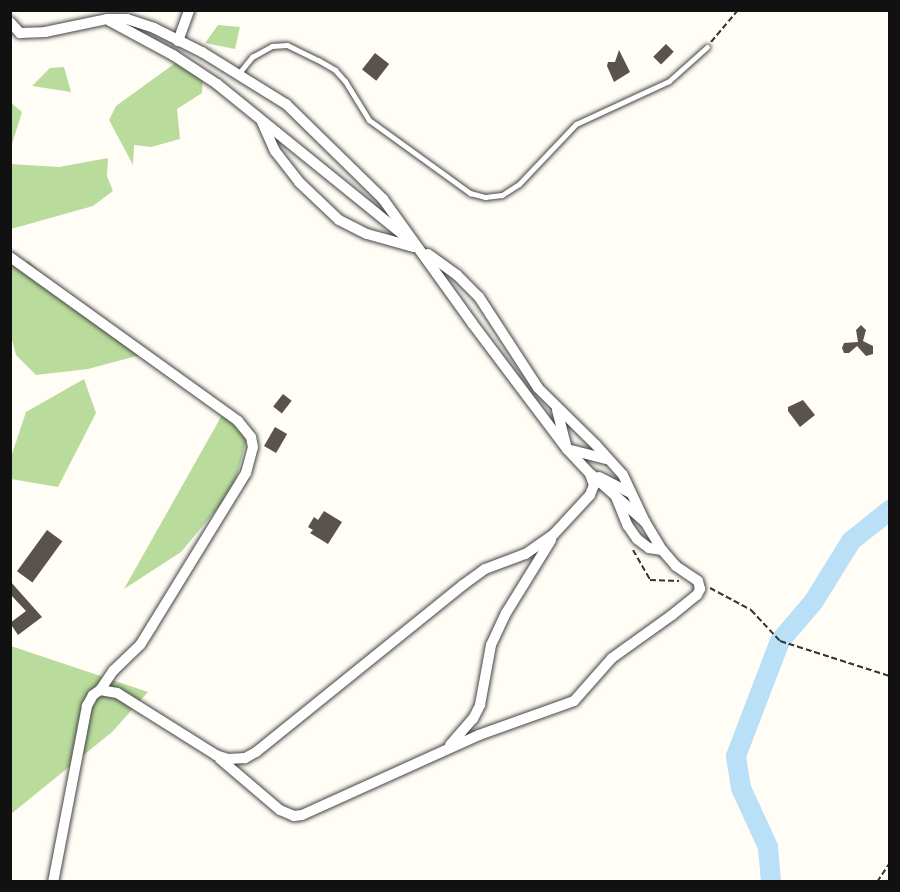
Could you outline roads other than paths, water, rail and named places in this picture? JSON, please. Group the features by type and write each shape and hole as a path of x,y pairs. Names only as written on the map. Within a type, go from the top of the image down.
{"street":[{"path":"178,41 189,10"},
{"path":"100,690 117,693 216,755 280,810 294,816 312,812 446,749 574,701 612,658 697,595 700,589 698,581 676,566 662,550 645,522 622,475 538,388 479,297 457,275 381,219 334,178 262,122 249,108 217,84 173,55 107,19"},
{"path":"10,22 15,34 45,32 107,19 127,20 154,28 239,73 286,104 383,199 472,323 567,449 590,474 645,522"},
{"path":"262,122 275,151 299,182 339,220 367,234 420,248"},
{"path":"10,257 238,421 248,432 253,447 246,473 140,645 93,695 87,706 53,882"},
{"path":"557,410 567,449"},
{"path":"567,449 609,460"},
{"path":"590,474 620,486 634,496"},
{"path":"446,749 473,720 480,705 491,645 506,613 555,534 590,495 594,485 590,474"},
{"path":"615,495 628,526 637,539 649,548 662,550"},
{"path":"216,755 228,759 245,758 256,752 463,585 485,569 525,554 555,534"}],"lane":[{"path":"239,73 252,57 272,46 287,45 318,60 335,70 345,81 369,120 470,193 485,197 502,195 519,184 576,124 669,81 707,47"}],"waterway":[{"path":"771,882 768,847 741,788 736,756 780,641 814,601 851,541 890,510"}]}
